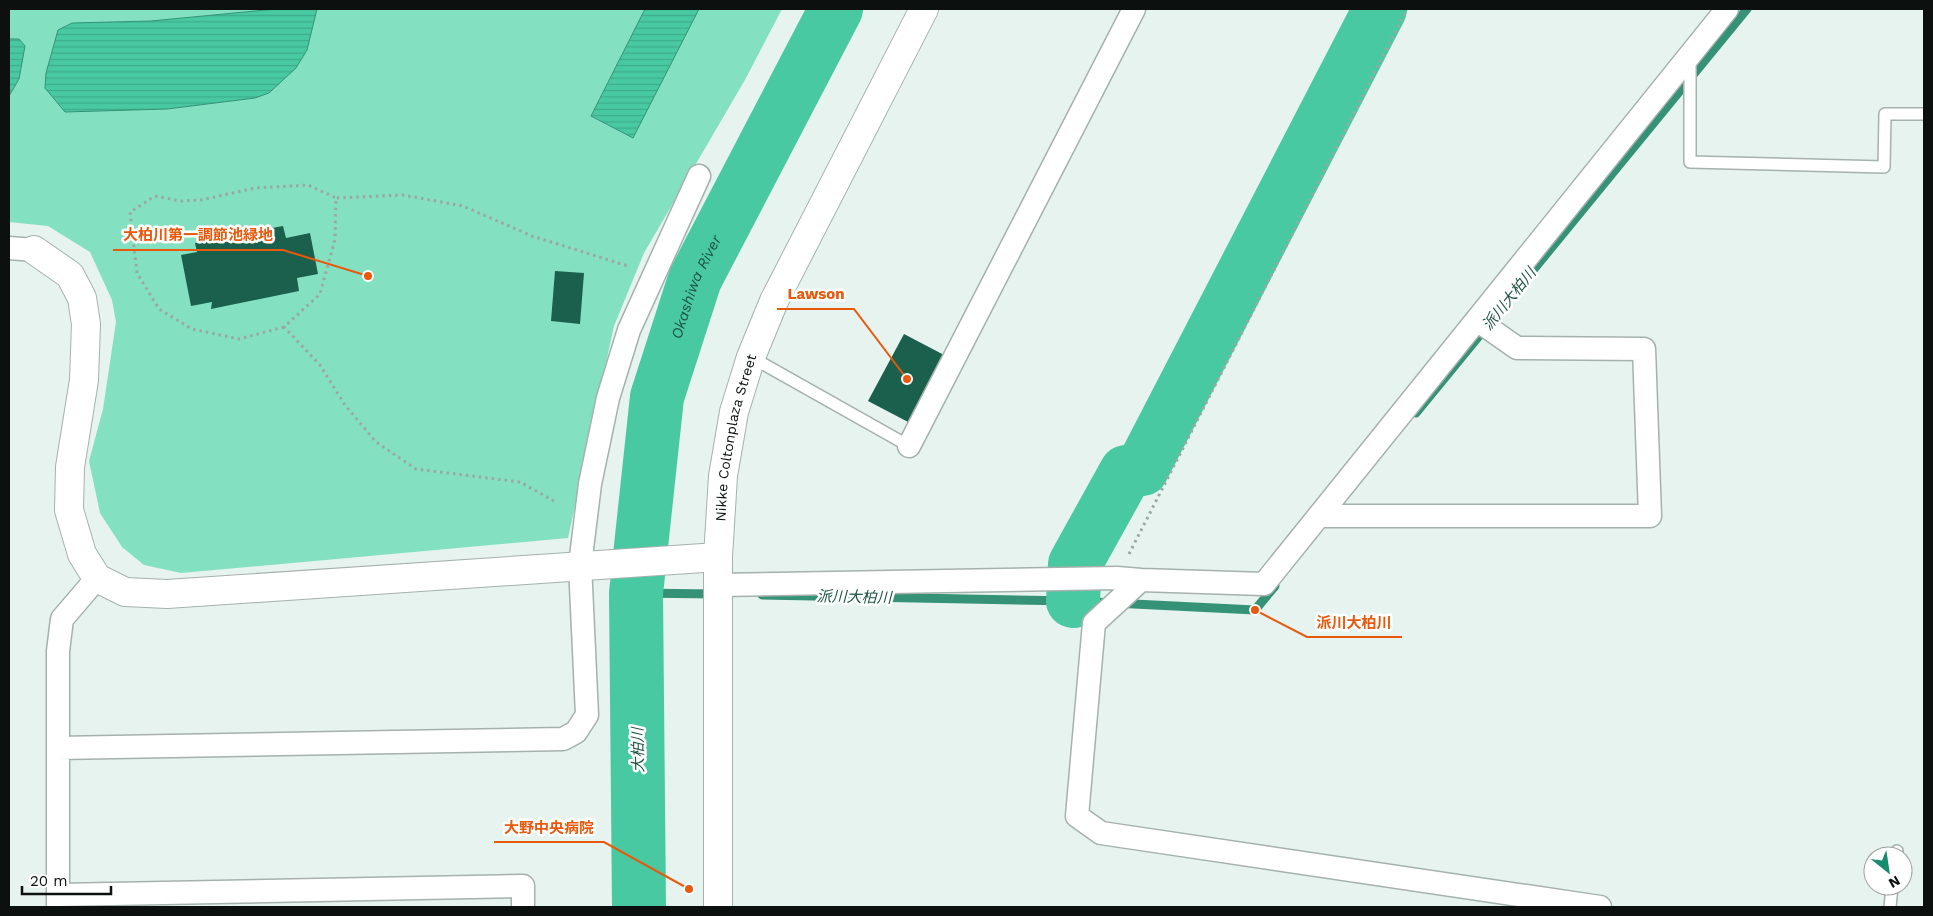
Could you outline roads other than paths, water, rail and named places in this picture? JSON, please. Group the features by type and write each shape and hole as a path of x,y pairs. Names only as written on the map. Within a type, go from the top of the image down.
{"street":[{"name":"Nikke Coltonplaza Street","path":"718,907 718,557 725,467 734,412 751,357 774,301 924,9"},
{"path":"908,446 1134,9"},
{"path":"718,585 1110,578 1264,584 1727,9"},
{"path":"58,748 563,739 569,737 583,725 587,715 590,484 608,398 629,330 699,176"},
{"path":"22,249 70,275 82,298 86,324 84,380 70,468 69,510 82,554 97,578 125,592 167,594 590,564 718,557"},
{"path":"1320,516 1650,516 1644,349 1516,348 1477,320"},
{"path":"97,578 62,619 58,650 58,901 523,886 523,907"},
{"path":"1142,580 1094,623 1077,816 1101,833 1600,907"}],"lane":[{"path":"1690,55 1690,162 1884,167 1885,114 1924,114"},
{"path":"751,357 908,446"}],"waterway":[{"name":"Okashiwa River","path":"639,907 636,593 657,397 695,279 836,9"},
{"name":"派川大柏川","path":"1073,601 1075,564 1126,472 1142,469 1380,9"},
{"name":"派川大柏川","path":"1416,413 1747,9"},
{"name":"派川大柏川","path":"762,595 1073,601 1255,610 1275,586"},
{"name":"派川大柏川","path":"636,593 716,594"}],"place":[{"name":"大柏川第一調節池緑地","path":"368,276"},
{"name":"Lawson","path":"907,379"},
{"name":"派川大柏川","path":"1255,610"},
{"name":"大野中央病院","path":"689,889"}],"water label":[{"name":"大柏川","path":"638,750"}]}
